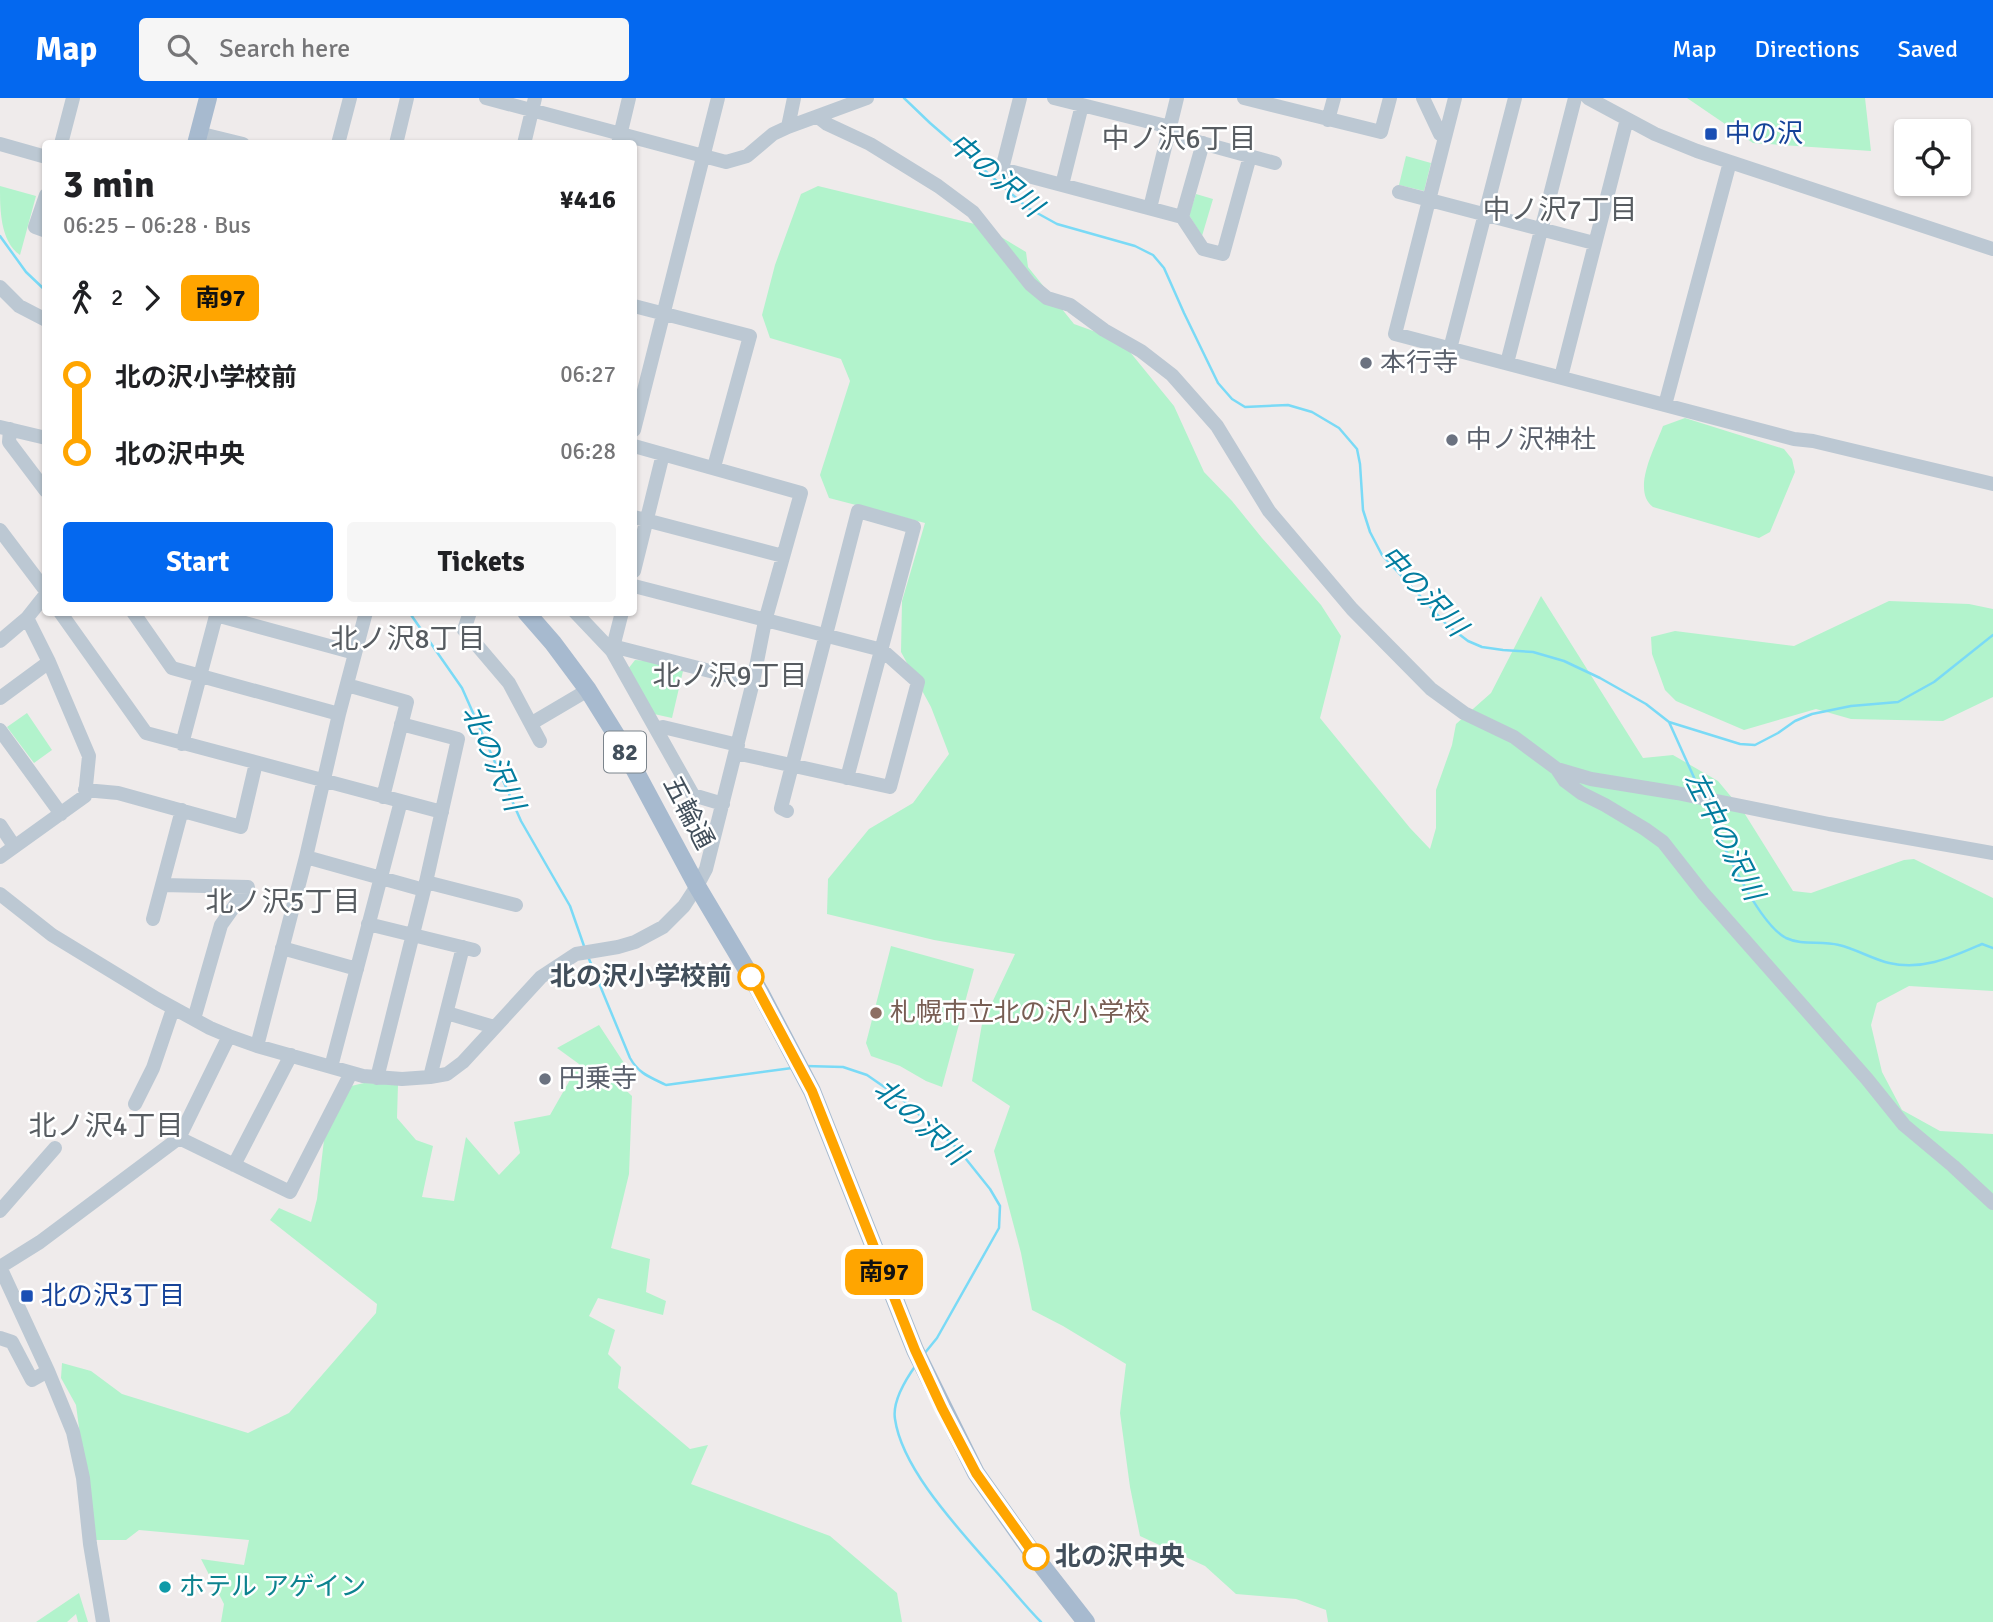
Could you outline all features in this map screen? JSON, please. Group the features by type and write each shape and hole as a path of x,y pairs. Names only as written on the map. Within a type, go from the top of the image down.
{"main road":[{"path":"197,138 208,98"},
{"name":"五輪通","path":"529,616 589,690 616,735 696,886 760,992 803,1073 915,1350 976,1473 1039,1562 1086,1622"}],"street":[{"path":"62,140 73,98"},
{"path":"339,140 350,98"},
{"path":"397,140 407,98"},
{"path":"486,98 534,104 619,138 629,98"},
{"path":"637,418 718,98"},
{"path":"788,127 794,98"},
{"path":"637,142 726,162 747,156 773,134 788,127 867,98"},
{"path":"1020,98 1002,169 1182,217 1203,249 1223,254 1250,156"},
{"path":"1054,98 1275,163"},
{"path":"1150,208 1177,98"},
{"path":"1244,98 1277,102 1328,120 1381,132 1390,98"},
{"path":"1328,120 1334,98"},
{"path":"1423,98 1440,134 1445,137"},
{"path":"1455,98 1395,334 1794,439 1993,484"},
{"path":"1450,349 1515,98"},
{"path":"1507,363 1575,98"},
{"path":"1588,98 1665,138 1993,249"},
{"path":"525,140 534,104"},
{"path":"1062,185 1082,105"},
{"path":"818,117 870,144 939,186 973,212 1030,284 1047,298 1070,304 1104,330 1141,351 1172,374 1217,426 1269,511 1352,609 1400,659 1431,689 1464,713 1514,737 1557,769 1565,781 1581,793 1605,804 1663,842 1703,894 1867,1079 1903,1125 1993,1203"},
{"path":"1561,377 1627,119"},
{"path":"1182,217 1203,143"},
{"path":"0,144 42,155"},
{"path":"1664,405 1730,162"},
{"path":"1399,192 1594,243"},
{"path":"42,207 35,227 42,229"},
{"path":"0,287 19,306 42,318"},
{"path":"637,307 750,336 714,467"},
{"path":"42,437 5,428 9,442 42,486"},
{"path":"0,894 52,935 173,1009 229,1036 257,1046 331,1068 377,1078 447,1074 464,1062 541,977 576,954 635,942 663,927 684,905 706,869 753,682 765,621 801,493 637,447"},
{"path":"637,544 640,519 663,454"},
{"path":"787,811 781,808 858,511 914,527 847,778"},
{"path":"640,519 783,556"},
{"path":"0,530 42,587"},
{"path":"637,587 882,650 918,682 891,787 793,765 663,727 656,729"},
{"path":"1,637 27,618 42,597"},
{"path":"63,616 146,733 442,812"},
{"path":"136,616 172,668 339,715"},
{"path":"182,744 215,616"},
{"path":"226,616 355,653"},
{"path":"257,1046 365,616"},
{"path":"469,616 464,630 509,683 540,741"},
{"path":"579,616 612,651 693,795 723,804"},
{"path":"612,651 621,616"},
{"path":"0,857 85,796 89,756 27,618"},
{"path":"612,651 620,648 753,682"},
{"path":"0,698 49,662"},
{"path":"347,685 407,702 383,797"},
{"path":"532,723 589,690"},
{"path":"377,1078 458,739 401,724"},
{"path":"0,730 61,814"},
{"path":"85,790 118,793 240,827 256,763"},
{"path":"1557,769 1591,779 1993,853"},
{"path":"331,1068 401,801"},
{"path":"153,919 182,810"},
{"path":"0,825 15,846"},
{"path":"306,857 381,878 516,905"},
{"path":"163,885 248,887 221,925 194,1019"},
{"path":"368,924 468,949 430,1077"},
{"path":"282,948 357,969"},
{"path":"135,1104 153,1068 173,1009"},
{"path":"447,1013 494,1027"},
{"path":"103,1622 90,1544 83,1478 73,1432 0,1267 40,1242 179,1138 229,1036"},
{"path":"234,1165 291,1055"},
{"path":"179,1138 290,1192 351,1073"},
{"path":"0,1211 55,1148"},
{"path":"0,1338 12,1342 32,1380 48,1371"}],"green space":[{"path":"1687,98 1865,98 1871,151 1753,143"},
{"path":"1406,156 1431,163 1424,191 1399,185"},
{"path":"0,186 36,196 20,255 8,242 5,233"},
{"path":"818,186 983,226 1026,252 1028,267 1074,324 1121,341 1174,406 1204,472 1321,605 1341,636 1320,718 1430,849 1436,828 1436,790 1452,745 1456,724 1491,693 1541,596 1643,758 1673,755 1718,781 1743,811 1793,891 1811,893 1904,860 1914,859 1993,898 1993,991 1909,986 1877,1003 1871,1025 1882,1072 1902,1110 1940,1131 1993,1134 1993,1622 1328,1622 1326,1610 1296,1599 1236,1594 1205,1566 1140,1536 1120,1413 1126,1364 1032,1310 1021,1253 994,1151 1010,1106 972,1081 982,1024 1015,954 934,940 827,914 828,879 869,829 913,803 949,754 931,707 901,652 902,601 925,523 829,498 820,475 850,381 841,359 770,338 762,315 775,265 801,194"},
{"path":"1196,194 1213,199 1202,236 1189,215"},
{"path":"1685,418 1784,449 1792,459 1795,472 1770,532 1759,538 1653,507 1647,500 1644,480 1663,426"},
{"path":"1889,601 1969,604 1993,609 1993,697 1943,721 1851,719 1816,709 1744,730 1676,701 1665,690 1652,654 1651,637 1675,631 1794,646"},
{"path":"635,660 683,671 672,718 654,714 628,669"},
{"path":"27,713 52,750 34,763 7,727"},
{"path":"891,946 974,969 942,1087 900,1066 871,1056 866,1043"},
{"path":"599,1025 624,1063 617,1082 632,1096 629,1174 611,1248 650,1259 646,1292 666,1301 663,1315 598,1298 589,1316 615,1330 608,1354 621,1367 618,1388 690,1449 708,1445 691,1484 830,1536 897,1593 902,1622 221,1622 224,1604 201,1559 244,1565 249,1540 139,1530 126,1540 94,1540 76,1405 61,1378 62,1363 91,1371 122,1394 248,1433 289,1413 376,1313 377,1304 270,1220 279,1208 311,1222 317,1199 324,1140 347,1087 364,1083 398,1084 397,1118 416,1140 433,1146 422,1197 454,1201 466,1137 499,1175 520,1153 514,1122 550,1115 579,1064 557,1048"},
{"path":"79,1593 88,1622 78,1622 76,1614 67,1622 36,1622"}],"waterway":[{"name":"中の沢川","path":"904,98 1028,208 1057,224 1135,246 1153,255 1164,268 1218,383 1232,399 1245,407 1288,405 1312,412 1339,428 1357,449 1363,510 1370,532 1382,555 1447,625 1468,641 1482,647 1533,652 1564,661 1646,704 1669,722 1740,744 1755,745 1812,714 1851,706 1898,702 1934,682 1993,635"},
{"name":"北の沢川","path":"0,236 26,272 42,287"},
{"name":"北の沢川","path":"412,616 462,688 521,821 570,906 584,946"},
{"name":"左中の沢川","path":"1669,722 1701,793"},
{"name":"左中の沢川","path":"1706,805 1719,837 1751,898 1775,929 1786,938 1799,942 1839,945 1902,965 1937,961 1982,944 1993,948"},
{"name":"北の沢川","path":"589,959 630,1058 637,1068 650,1077 666,1085 792,1068"},
{"name":"北の沢川","path":"805,1066 843,1067 867,1075 903,1100 958,1149 1000,1206 999,1228 937,1338 924,1354"},
{"name":"北の沢川","path":"916,1365 901,1391 895,1412 900,1438 908,1458 948,1516 1041,1622"}],"bus line":[{"name":"南97","path":"751,977 812,1091 915,1350 942,1408 976,1473 1036,1557"}],"place":[{"name":"中の沢","path":"1711,134"},
{"name":"本行寺","path":"1366,363"},
{"name":"中ノ沢神社","path":"1452,440"},
{"name":"北の沢小学校前","path":"751,977"},
{"name":"札幌市立北の沢小学校","path":"876,1013"},
{"name":"円乗寺","path":"545,1079"},
{"name":"北の沢3丁目","path":"27,1296"},
{"name":"北の沢中央","path":"1036,1557"},
{"name":"ホテル アゲイン","path":"165,1587"}],"district":[{"name":"中ノ沢6丁目","path":"1179,139"},
{"name":"中ノ沢7丁目","path":"1560,210"},
{"name":"北ノ沢8丁目","path":"408,639"},
{"name":"北ノ沢9丁目","path":"730,676"},
{"name":"北ノ沢5丁目","path":"283,902"},
{"name":"北ノ沢4丁目","path":"106,1126"}]}
